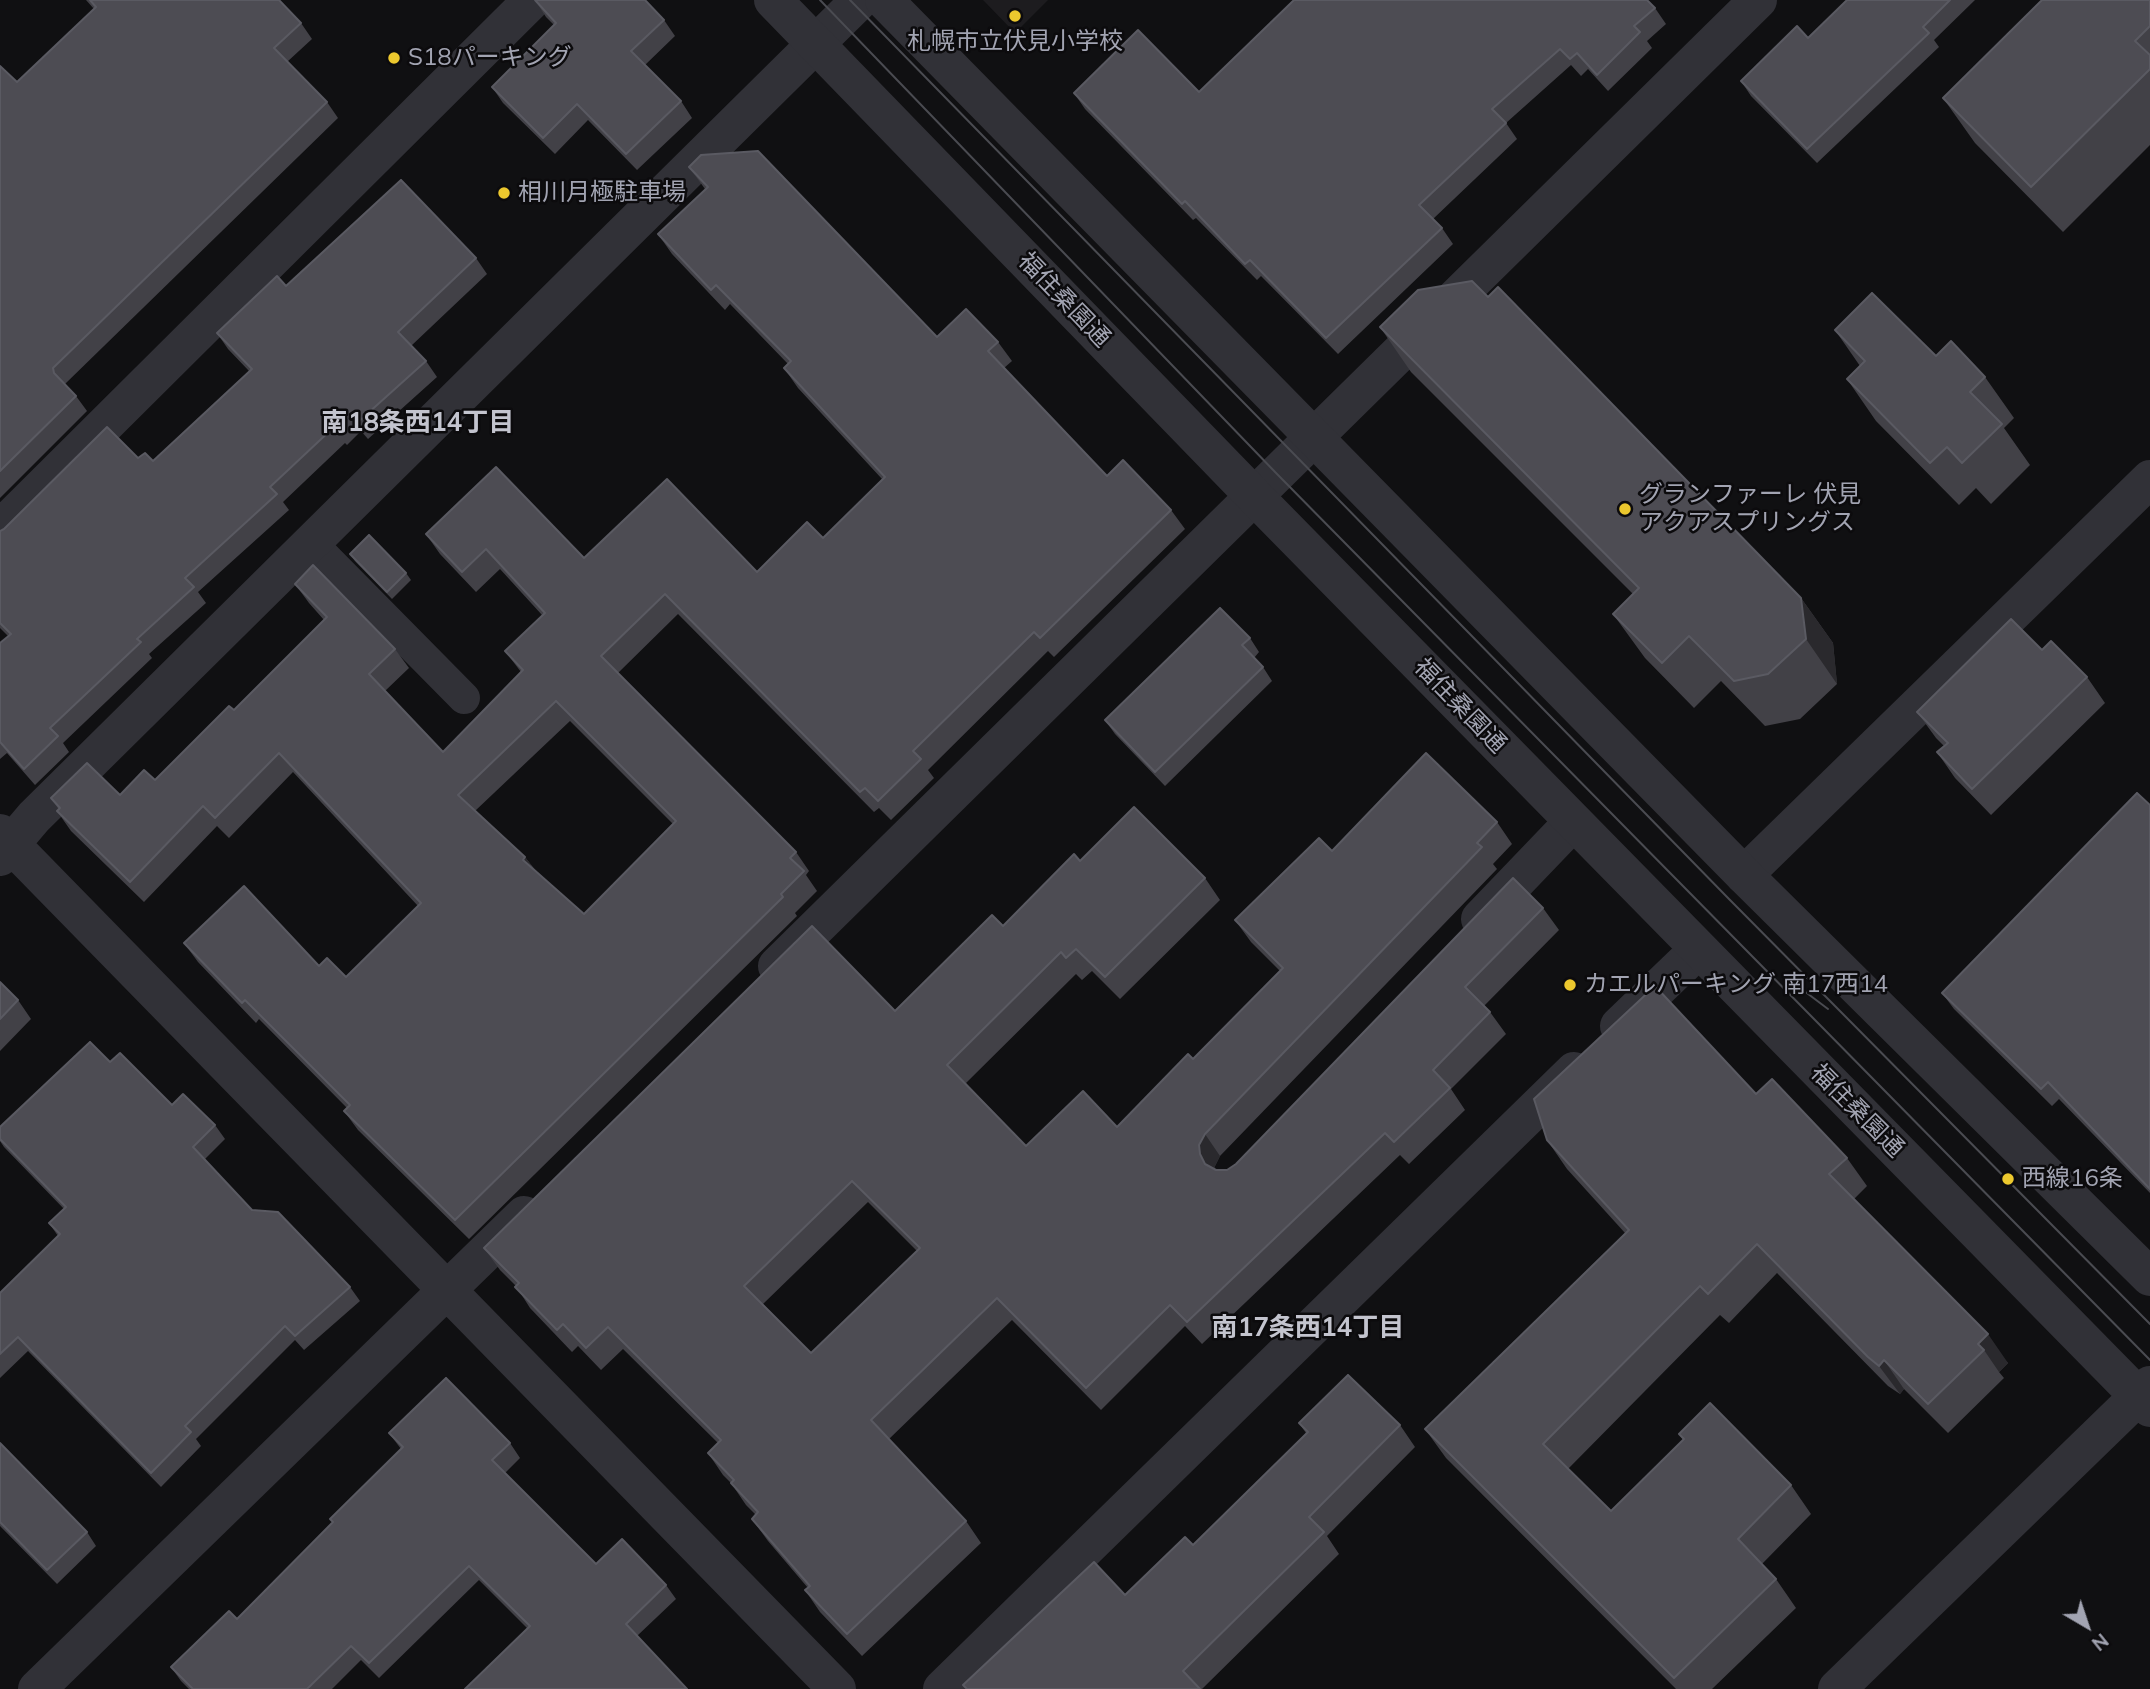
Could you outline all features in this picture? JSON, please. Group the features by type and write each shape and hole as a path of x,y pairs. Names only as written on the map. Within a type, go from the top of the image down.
{"street":[{"path":"0,529 532,0"},
{"name":"福住桑園通","path":"774,0 1698,950 2146,1397"},
{"path":"837,1689 4,845 860,0"},
{"path":"884,0 1744,875 2150,1278"},
{"path":"748,995 1758,0"},
{"path":"1744,875 2150,479"},
{"path":"1457,942 1573,822"},
{"path":"942,1689 1698,950"},
{"path":"37,1689 549,1190"},
{"path":"1837,1689 2146,1397"}],"lane":[{"path":"311,543 464,698"}],"shaded area":[{"name":"札幌市立伏見小学校","path":"983,0 1048,0 1015,33"}],"building":[{"path":"90,0 279,0 301,23 274,48 327,102 53,368 54,373 76,396 0,471 0,66 17,82 96,7"},
{"path":"535,0 645,0 664,20 631,51 681,101 626,154 577,104 543,138 492,87 556,23"},
{"path":"1294,0 1647,0 1655,8 1634,26 1640,32 1597,75 1577,53 1570,59 1560,49 1492,109 1506,123 1419,205 1442,228 1326,338 1250,260 1245,264 1185,201 1182,204 1074,93 1138,30 1199,92"},
{"path":"1847,0 1950,0 1923,27 1929,33 1807,149 1741,81 1797,26 1808,38"},
{"path":"2042,0 2150,0 2150,26 2135,41 2150,55 2150,69 2031,187 1943,98"},
{"path":"758,151 937,337 966,309 998,342 988,351 1107,476 1123,460 1171,510 1040,638 1034,632 913,751 921,759 878,801 865,788 860,792 665,594 601,656 796,852 790,858 804,871 781,894 783,897 455,1220 344,1111 350,1105 245,1000 242,1003 184,943 244,886 319,966 327,958 346,977 421,903 279,753 215,818 203,806 130,882 57,811 60,808 51,798 87,763 120,795 144,770 155,780 229,706 234,710 327,617 295,584 313,565 395,649 369,674 443,752 523,670 505,651 545,613 486,549 462,572 426,534 496,467 584,558 667,479 757,572 807,522 823,538 885,477 784,368 791,361 716,285 711,290 658,234 708,187 689,167 701,155","holes":["556,701 676,821 584,914 523,860 525,857 458,795"]},
{"path":"401,180 476,258 398,332 426,361 357,423 350,415 336,429 334,427 270,487 277,494 185,578 194,587 137,639 141,642 50,728 58,736 24,769 0,742 0,643 11,634 0,623 0,531 107,427 138,458 145,453 153,461 252,369 217,333 277,276 286,286"},
{"name":"グランファーレ 伏見 アクアスプリングス","path":"1472,281 1488,297 1498,287 1801,598 1806,639 1768,674 1734,681 1689,636 1662,663 1613,614 1639,588 1380,327 1418,290"},
{"path":"1872,293 1936,356 1951,341 1985,377 1970,392 2002,424 1962,463 1947,447 1930,463 1847,379 1865,361 1835,330"},
{"path":"369,535 406,573 387,592 350,554"},
{"path":"1220,608 1250,638 1242,645 1263,667 1155,772 1105,720"},
{"path":"2011,619 2042,650 2051,641 2087,677 1972,789 1937,752 1948,743 1917,712"},
{"path":"1426,753 1497,822 1477,843 1482,847 1205,1134 1199,1145 1200,1154 1205,1164 1216,1170 1227,1170 1236,1164 1513,878 1543,908 1465,987 1490,1012 1433,1070 1450,1088 1394,1142 1385,1133 1187,1322 1170,1305 1086,1388 997,1298 871,1420 966,1521 847,1634 805,1590 810,1586 752,1519 758,1512 731,1483 734,1480 708,1453 721,1440 608,1327 586,1348 563,1324 557,1330 515,1287 519,1283 484,1248 812,926 895,1011 992,915 1003,926 1074,854 1080,861 1134,807 1205,878 1105,977 1076,949 1066,958 1061,952 947,1065 1026,1146 1083,1091 1117,1127 1188,1054 1193,1059 1283,968 1235,920 1319,838 1332,851","holes":["852,1181 920,1248 811,1353 744,1286"]},
{"path":"2137,793 2150,805 2150,1189 2048,1082 2041,1089 1942,993"},
{"path":"0,982 18,1000 0,1019"},
{"path":"1655,986 1756,1094 1772,1079 1847,1158 1829,1174 1988,1334 1978,1344 1984,1350 1928,1404 1884,1360 1879,1366 1868,1357 1757,1244 1708,1294 1700,1286 1543,1444 1611,1511 1684,1439 1679,1434 1710,1403 1791,1485 1738,1539 1776,1579 1674,1678 1425,1429 1629,1230 1547,1140 1534,1099"},
{"path":"90,1042 110,1062 120,1053 172,1105 183,1094 215,1125 193,1147 252,1210 278,1212 350,1287 295,1336 285,1326 185,1426 191,1432 151,1473 18,1337 0,1354 0,1293 60,1234 49,1223 66,1207 0,1139 0,1127"},
{"path":"1348,1375 1400,1425 1309,1517 1324,1532 1183,1671 1200,1689 967,1689 963,1685 1094,1562 1125,1595 1185,1537 1193,1545 1308,1432 1299,1423"},
{"path":"446,1378 510,1443 492,1460 596,1564 622,1539 666,1585 626,1624 687,1689 465,1689 530,1626 469,1566 369,1663 351,1646 307,1689 193,1689 171,1667 229,1611 237,1619 333,1522 330,1519 403,1447 389,1433"},
{"path":"0,1443 87,1532 47,1570 0,1522"}],"tram line":[{"path":"820,0 1277,474 2150,1360"},
{"path":"850,0 1729,899 2150,1324"},
{"path":"1783,975 1828,1009"}],"place":[{"name":"札幌市立伏見小学校","path":"1015,16"},
{"name":"S18パーキング","path":"394,58"},
{"name":"相川月極駐車場","path":"504,193"},
{"name":"グランファーレ 伏見 アクアスプリングス","path":"1625,509"},
{"name":"カエルパーキング 南17西14","path":"1570,985"},
{"name":"西線16条","path":"2008,1179"}],"district":[{"name":"南18条西14丁目","path":"418,423"},
{"name":"南17条西14丁目","path":"1308,1328"}]}
